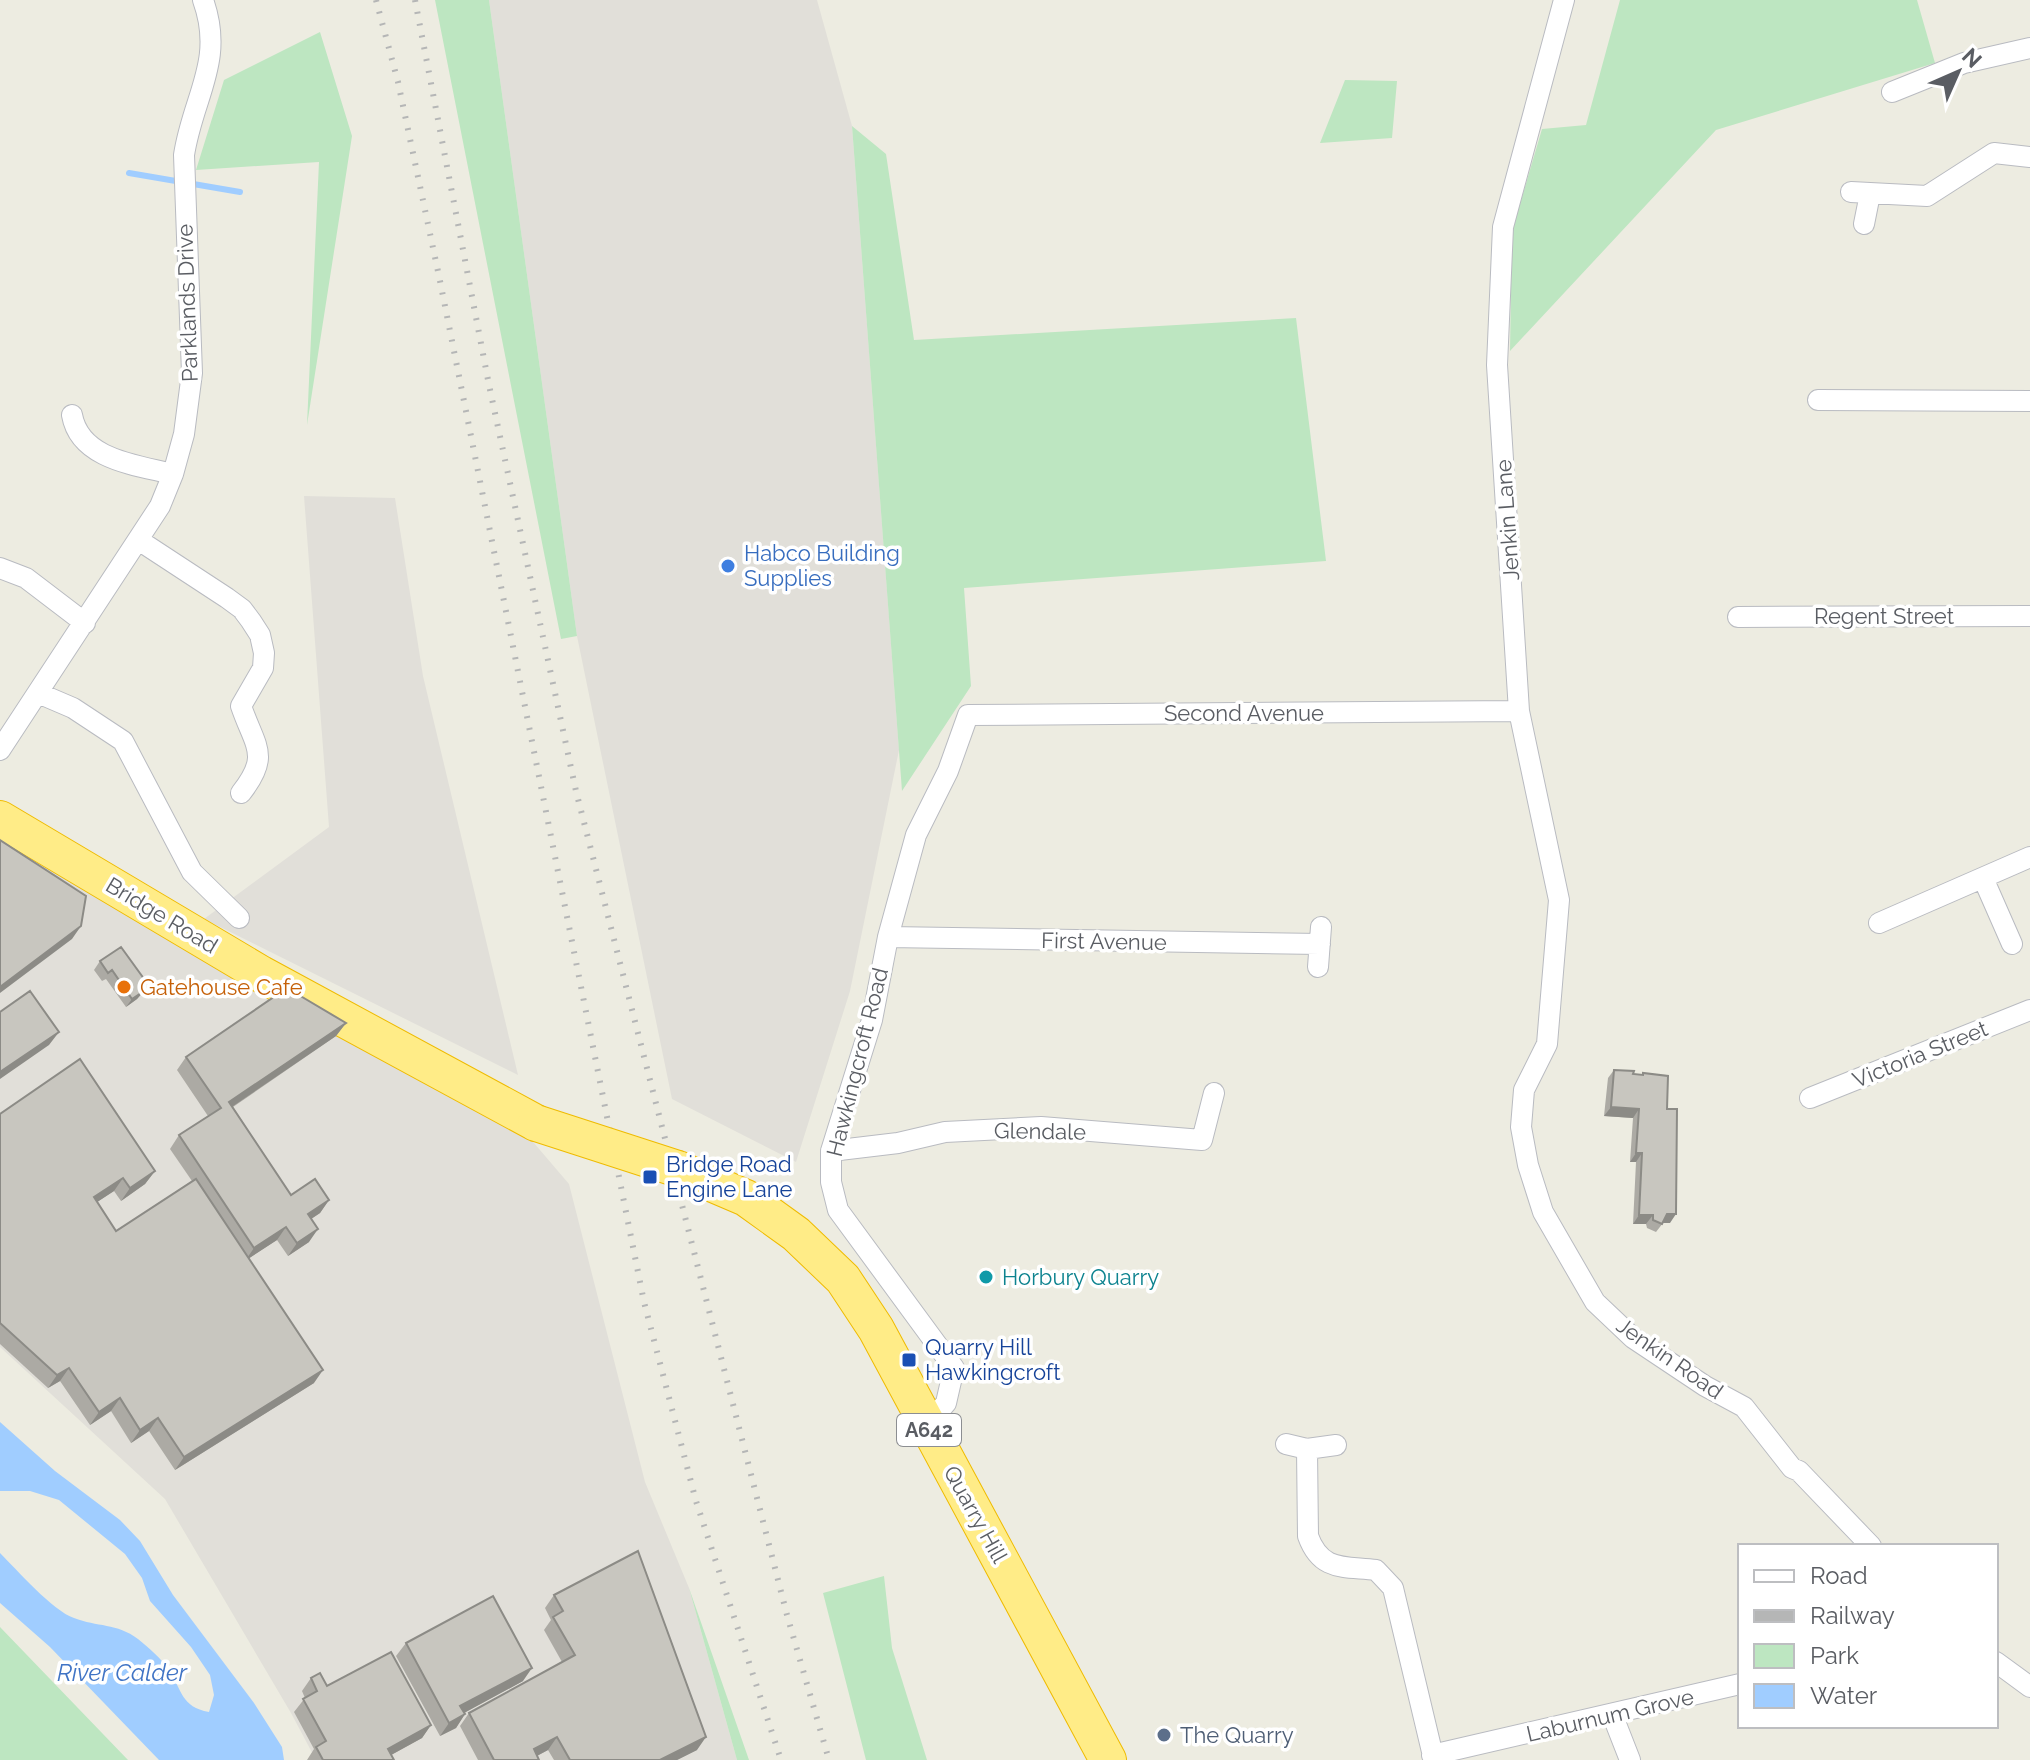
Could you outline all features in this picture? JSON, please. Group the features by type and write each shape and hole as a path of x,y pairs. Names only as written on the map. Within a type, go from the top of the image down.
{"highway":[{"name":"Bridge Road","path":"0,819 261,974 536,1123 678,1169"},
{"name":"Quarry Hill","path":"678,1169 746,1198 796,1234 843,1279 876,1329 1108,1760"}],"street":[{"name":"Parklands Drive","path":"0,750 140,541 160,506 184,434 192,373 184,155 213,45 203,0"},
{"name":"Jenkin Lane","path":"1547,1044 1559,900 1519,711 1497,365 1503,227 1564,0"},
{"path":"1892,92 1964,63 2030,48"},
{"path":"1864,224 1860,193 1927,196 1994,153 2030,157"},
{"path":"1818,400 2030,401"},
{"path":"72,415 74,428 95,450 122,461 173,474"},
{"path":"140,541 242,609 260,635 263,668 241,706 259,761 256,773 241,793"},
{"path":"0,568 26,578 85,623"},
{"name":"Regent Street","path":"1738,617 2030,616"},
{"path":"38,693 73,708 123,741 192,872 239,918"},
{"name":"Second Avenue","path":"968,715 1519,711"},
{"name":"Hawkingcroft Road","path":"927,1425 946,1403 954,1368 838,1210 830,1176 831,1151 872,1020 888,937 916,835 948,771 968,715"},
{"path":"1879,923 2030,857"},
{"path":"1983,878 2012,944"},
{"name":"First Avenue","path":"888,937 1321,936 1318,967"},
{"name":"Victoria Street","path":"1810,1098 2030,1010"},
{"name":"Jenkin Road","path":"1547,1044 1524,1090 1521,1127 1528,1165 1543,1212 1595,1302 1633,1338 1705,1386 1744,1407 1792,1468 1799,1471 1869,1544"},
{"name":"Glendale","path":"831,1151 898,1143 945,1132 1041,1127 1202,1140 1214,1093"},
{"path":"1286,1444 1307,1449 1336,1445"},
{"name":"Laburnum Grove","path":"1307,1449 1308,1536 1312,1548 1330,1565 1376,1570 1393,1588 1433,1758 1738,1684"},
{"path":"1998,1663 2030,1687"},
{"path":"1612,1714 1630,1760"}],"shaded area":[{"path":"489,0 817,0 852,126 899,750 850,991 796,1162 672,1099 577,636"},
{"path":"304,496 395,498 423,676 518,1075 204,919 329,827"},
{"path":"0,843 522,1129 569,1184 645,1482 689,1588 737,1760 316,1760 165,1499 0,1347"}],"green space":[{"path":"435,0 489,0 577,636 561,639"},
{"path":"1620,0 1917,0 1935,63 1716,130 1510,351 1512,231 1542,129 1586,125"},
{"path":"320,32 352,136 307,425 319,162 196,170 224,80"},
{"path":"1345,80 1397,81 1392,138 1320,143"},
{"path":"852,126 886,154 914,340 1296,318 1326,561 964,588 971,686 902,791"},
{"path":"884,1576 892,1648 927,1760 866,1760 823,1593"},
{"path":"689,1588 749,1760 737,1760"},
{"path":"0,1627 128,1760 0,1760"}],"water":[{"name":"River Calder","path":"0,1422 55,1471 120,1520 140,1541 173,1595 254,1703 282,1747 284,1760 159,1760 50,1647 0,1603 0,1553 65,1614 122,1630 138,1639 166,1666 187,1702 209,1712 214,1695 210,1675 191,1647 150,1601 142,1578 125,1554 59,1500 30,1491 0,1491"}],"building":[{"path":"0,840 86,896 81,926 0,987"},
{"path":"121,947 147,983 141,987 144,991 132,999 112,970 108,973 100,961"},
{"path":"287,988 346,1023 229,1102 291,1195 315,1179 329,1200 308,1214 318,1229 297,1243 286,1227 254,1248 179,1135 221,1108 186,1057"},
{"path":"30,991 59,1032 0,1072 0,1012"},
{"path":"80,1059 155,1171 130,1188 123,1178 94,1197 116,1231 196,1179 323,1370 184,1457 158,1418 140,1430 120,1398 99,1412 69,1368 57,1375 0,1323 0,1114"},
{"path":"1614,1070 1668,1076 1667,1109 1677,1109 1676,1214 1667,1214 1662,1224 1653,1220 1653,1215 1639,1215 1642,1153 1636,1153 1639,1109 1611,1107"},
{"path":"638,1551 706,1737 660,1760 570,1760 557,1737 534,1749 539,1760 494,1760 469,1713 575,1655 553,1617 563,1611 554,1595"},
{"path":"493,1596 532,1668 460,1706 465,1714 449,1723 406,1643"},
{"path":"391,1652 431,1725 388,1749 394,1760 323,1760 316,1747 326,1741 303,1699 317,1691 311,1678 320,1673 327,1686"}],"waterway":[{"path":"129,173 240,192"}],"railway":[{"path":"376,0 398,82 440,281 644,1302 696,1501 781,1760"},
{"path":"415,0 489,385 576,791 787,1615 829,1760"}],"place":[{"name":"Habco Building Supplies","path":"728,566"},
{"name":"Gatehouse Cafe","path":"124,987"},
{"name":"Bridge Road Engine Lane","path":"650,1177"},
{"name":"Horbury Quarry","path":"986,1277"},
{"name":"Quarry Hill Hawkingcroft","path":"909,1360"},
{"name":"The Quarry","path":"1164,1735"}]}
